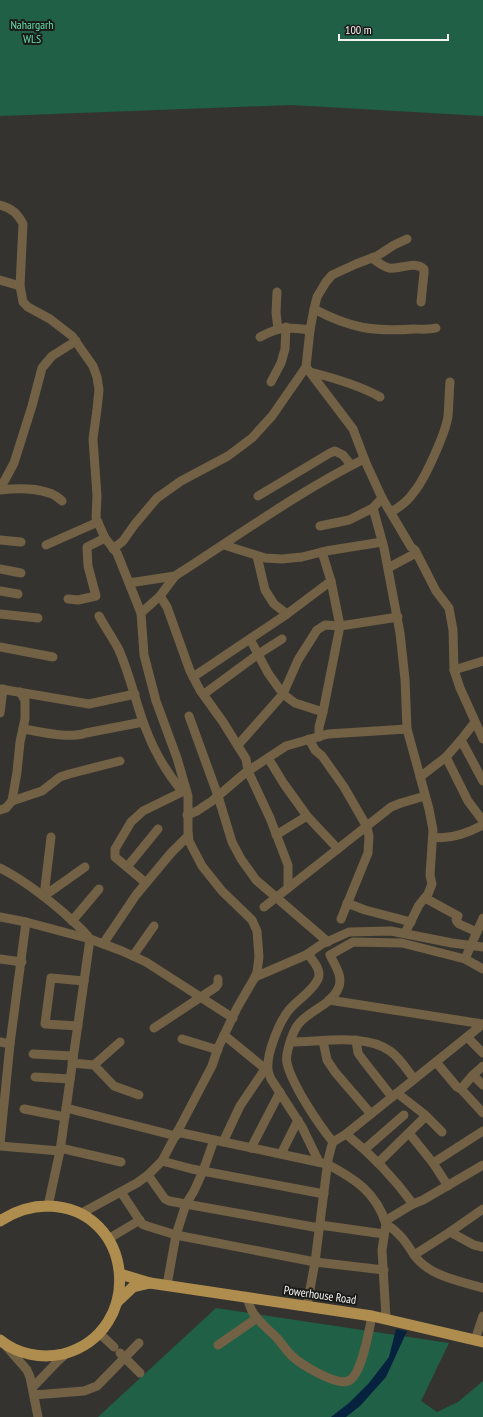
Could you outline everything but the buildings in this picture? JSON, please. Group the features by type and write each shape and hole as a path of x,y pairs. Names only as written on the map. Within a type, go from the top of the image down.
{"main road":[{"path":"0,1221 23,1209 35,1206 60,1207 80,1214 88,1218 101,1229 108,1239 117,1257 120,1274 120,1295 114,1312 107,1324 88,1343 69,1352 51,1356 39,1356 20,1352 2,1342"},
{"path":"120,1274 150,1283"},
{"path":"117,1302 133,1287 150,1283"},
{"name":"Powerhouse Road","path":"150,1283 372,1316 479,1341"}],"street":[{"path":"0,206 7,207 14,211 20,217 23,224 20,286 23,302 28,307 50,319 72,336 93,366 97,377 98,409 93,439 97,496 96,518 105,538 117,554 141,613 144,655 156,701 177,758 184,790"},
{"path":"114,549 123,541 157,498 181,481 228,456 252,438 272,416 308,370 310,330 314,308 317,297 332,275 372,258 406,239"},
{"path":"372,258 379,264 390,268 416,264 421,266 424,269 421,302"},
{"path":"0,280 20,286"},
{"path":"271,382 281,363 285,349 282,328 276,309 277,292"},
{"path":"314,308 341,322 372,330 397,331 436,328"},
{"path":"260,337 282,328 310,330"},
{"path":"0,490 14,463 42,368 52,356 76,341"},
{"path":"308,370 365,389 380,397"},
{"path":"308,370 353,429 382,498 416,553 436,591 449,608 453,630 454,670 460,688 483,740"},
{"path":"391,512 403,504 415,492 433,456 444,431 448,416 450,382"},
{"path":"258,496 330,453 336,451 343,455 351,465"},
{"path":"141,613 160,596 175,576 288,503 364,458"},
{"path":"0,490 14,488 49,492 58,496 62,501"},
{"path":"320,526 349,520 373,508 382,498"},
{"path":"373,508 388,568 398,617 405,679 407,729 433,830 430,875 432,884 426,898 419,905 411,922 403,933 402,943"},
{"path":"46,545 98,522"},
{"path":"68,599 78,600 96,596 88,566 87,547 105,538"},
{"path":"0,540 21,542"},
{"path":"224,545 265,558 282,559 302,557 322,552 382,542"},
{"path":"319,737 319,727 340,626 331,581 322,552"},
{"path":"388,568 416,553"},
{"path":"257,556 265,590 274,604 287,614"},
{"path":"0,569 21,573"},
{"path":"129,583 175,576"},
{"path":"193,677 287,614 331,581"},
{"path":"0,591 18,594"},
{"path":"160,596 167,607 193,677 246,759 248,771 270,818 288,866 288,888"},
{"path":"0,614 38,618"},
{"path":"80,1214 121,1192 148,1175 162,1161 212,1066 224,1035 255,977 259,958 257,931 252,920 222,891 202,866 189,842 187,815 188,796 184,790 170,777 161,761 143,722 135,694 118,648 99,616"},
{"path":"238,745 283,694 298,660 317,630 325,625 340,626 398,617"},
{"path":"250,639 257,655 283,694 295,703 323,712"},
{"path":"204,694 257,655 282,639"},
{"path":"0,648 53,657"},
{"path":"454,670 483,661"},
{"path":"0,713 1,689 89,704 135,694"},
{"path":"0,810 6,808 12,801 18,772 20,742 25,719 25,700 20,692"},
{"path":"189,716 215,799 232,842 241,859 256,880 325,943"},
{"path":"23,729 65,736 78,736 86,733 143,722"},
{"path":"420,776 446,757 475,722"},
{"path":"187,815 197,811 215,799 248,771 286,746 328,734 407,729"},
{"path":"309,740 344,787 367,827 369,836 368,853 341,920"},
{"path":"461,740 483,781"},
{"path":"446,757 468,801 483,821"},
{"path":"268,758 284,784 307,816 338,849"},
{"path":"12,801 42,791 51,783 65,775 120,762"},
{"path":"146,883 116,857 115,849 131,822 143,811 184,790"},
{"path":"264,907 299,881 391,807 401,802 425,796"},
{"path":"276,834 307,816"},
{"path":"433,837 442,839 451,837 469,832 483,825"},
{"path":"127,867 158,829"},
{"path":"103,944 136,895 171,853 188,836"},
{"path":"44,896 51,837"},
{"path":"44,896 85,867"},
{"path":"0,868 25,882 44,896 85,932 90,939 60,1150 48,1206"},
{"path":"72,921 99,889"},
{"path":"426,898 458,916 456,920 459,924 477,932"},
{"path":"347,903 365,910 411,922"},
{"path":"0,917 26,922 90,939 133,956 146,962 233,1018"},
{"path":"465,959 483,918"},
{"path":"26,922 22,962 2,1100 0,1145 60,1150 121,1162"},
{"path":"133,956 154,926"},
{"path":"255,977 309,954 325,943 349,932 391,931 452,943 483,947"},
{"path":"332,1145 295,1083 287,1063 287,1052 297,1026 308,1015 329,1000 338,990 340,975 330,955 353,942 402,943 465,959 483,969"},
{"path":"167,1285 176,1235 186,1204 194,1191 218,1141 240,1106 266,1070 271,1046 279,1025 288,1010 312,988 318,979 319,973 309,954"},
{"path":"0,959 22,962"},
{"path":"78,1026 45,1024 50,985 51,978 84,981"},
{"path":"154,1028 202,998 216,987 218,984 218,979"},
{"path":"329,1000 483,1024"},
{"path":"307,1306 315,1262 324,1194 324,1162 332,1145 483,1024"},
{"path":"224,1035 266,1070 324,1162"},
{"path":"467,1037 483,1053"},
{"path":"182,1039 218,1050"},
{"path":"291,1042 345,1039 362,1040 390,1051 414,1079"},
{"path":"356,1040 358,1053 394,1095 426,1116 442,1132"},
{"path":"324,1041 327,1060 335,1072 371,1114"},
{"path":"0,1042 10,1044"},
{"path":"94,1065 120,1042"},
{"path":"33,1054 94,1065 114,1086 139,1095"},
{"path":"436,1062 458,1088 461,1089 483,1113"},
{"path":"461,1089 483,1066"},
{"path":"473,1075 483,1085"},
{"path":"35,1077 70,1079"},
{"path":"251,1148 280,1092"},
{"path":"24,1109 65,1112 324,1162 368,1191 382,1212 385,1222 382,1250 388,1319"},
{"path":"365,1149 404,1115"},
{"path":"378,1163 426,1116"},
{"path":"281,1154 298,1120"},
{"path":"433,1163 483,1131"},
{"path":"409,1133 433,1163 448,1186"},
{"path":"346,1134 365,1149 401,1187 413,1204"},
{"path":"162,1161 203,1171 324,1194"},
{"path":"385,1222 413,1204 423,1200 483,1165"},
{"path":"148,1175 165,1198 169,1201 320,1226 384,1234"},
{"path":"121,1192 142,1224 176,1235 315,1262 384,1270"},
{"path":"414,1255 450,1232 483,1208"},
{"path":"108,1239 140,1220"},
{"path":"385,1222 404,1238 418,1261 434,1272 483,1288"},
{"path":"450,1232 483,1247"},
{"path":"247,1297 251,1310 257,1318 298,1362 313,1371 342,1382 349,1381 361,1363 372,1316"},
{"path":"479,1341 483,1316"},
{"path":"218,1345 257,1318"},
{"path":"99,1333 140,1373"},
{"path":"2,1342 27,1370 38,1417"},
{"path":"33,1391 84,1391 97,1386 120,1353 139,1343"},
{"path":"33,1391 58,1360 69,1352"}],"green space":[{"name":"Nahargarh WLS","path":"0,0 483,0 483,116 291,105 0,116"},
{"path":"216,1308 449,1343 421,1401 437,1412 458,1402 483,1381 483,1417 98,1417"}],"water":[{"path":"396,1329 407,1331 386,1377 360,1406 346,1417 331,1417 349,1403 369,1383 389,1357"}]}
